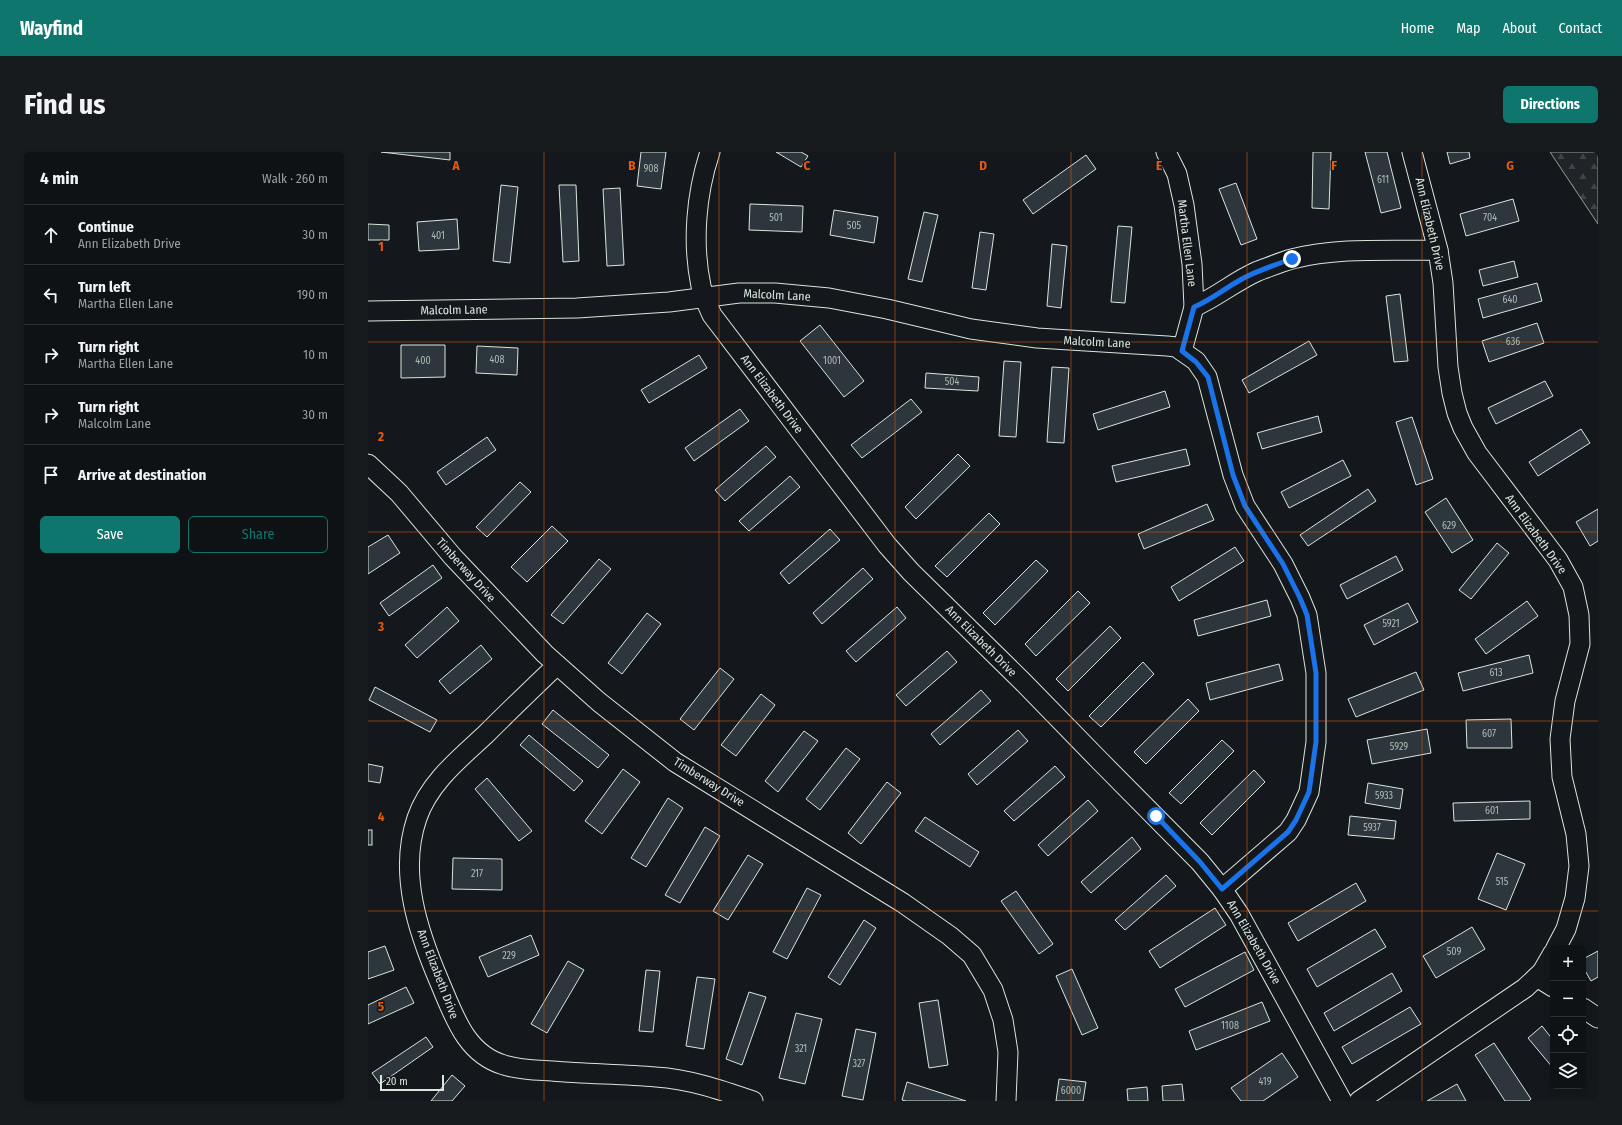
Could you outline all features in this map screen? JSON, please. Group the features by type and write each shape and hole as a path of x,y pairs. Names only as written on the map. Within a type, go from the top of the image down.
{"street":[{"name":"Ann Elizabeth Drive","path":"710,152 701,184 696,244 699,274 704,297 712,315 887,545 911,572 1023,682 1200,862 1222,889 1239,914 1342,1101"},
{"name":"Martha Ellen Lane","path":"1166,152 1177,174 1184,205 1192,264 1194,307 1182,351"},
{"name":"Ann Elizabeth Drive","path":"1412,152 1438,250 1443,283 1448,367 1457,413 1463,428 1477,453 1558,560 1573,587 1579,615 1580,644 1565,701 1560,739 1562,777 1576,834 1579,866 1575,898 1566,929 1558,945"},
{"path":"1194,307 1210,300 1256,272 1292,259 1348,251 1438,250"},
{"name":"Malcolm Lane","path":"368,311 577,308 669,302 739,292 775,293 828,298 971,329 1037,338 1167,346 1176,347 1182,351"},
{"path":"1182,351 1196,362 1208,377 1233,475 1245,506 1283,564 1300,598 1307,615 1316,673 1316,742 1309,792 1296,820 1288,832 1222,889"},
{"name":"Timberway Drive","path":"371,472 399,493 453,557 545,654 599,702 675,762 903,903 950,936 972,955 993,990 1003,1020 1008,1052 1006,1101"},
{"name":"Ann Elizabeth Drive","path":"557,665 440,778 423,804 417,818 410,848 409,878 416,914 430,960 460,1029 470,1043 483,1055 504,1065 519,1068 598,1075 657,1077 700,1084 753,1101"},
{"path":"1359,1101 1525,988 1537,977 1550,958"},
{"path":"1537,977 1550,985"},
{"path":"1586,1010 1598,1018"}],"green space":[{"path":"1550,152 1598,152 1598,224"}],"building":[{"path":"381,152 450,152 450,160"},
{"path":"641,152 666,152 661,189 637,186"},
{"path":"776,152 801,152 808,156 801,167"},
{"path":"1313,152 1331,152 1329,209 1312,208"},
{"path":"1365,152 1387,152 1401,208 1381,213"},
{"path":"1447,152 1469,152 1470,158 1450,164"},
{"path":"1086,155 1096,169 1033,214 1023,200"},
{"path":"1236,183 1257,239 1241,245 1219,189"},
{"path":"501,185 518,187 510,263 493,261"},
{"path":"559,185 576,185 579,261 563,262"},
{"path":"620,188 624,265 607,266 603,189"},
{"path":"1513,199 1519,221 1466,236 1460,214"},
{"path":"750,204 803,206 802,232 749,230"},
{"path":"834,210 878,217 874,243 830,235"},
{"path":"924,212 938,215 922,282 908,279"},
{"path":"457,219 459,249 419,251 417,222"},
{"path":"368,224 389,225 389,240 368,240"},
{"path":"1118,226 1132,227 1125,303 1111,302"},
{"path":"980,232 994,234 986,290 972,288"},
{"path":"1052,244 1067,246 1061,308 1047,306"},
{"path":"1514,261 1518,277 1483,286 1479,270"},
{"path":"1537,283 1542,301 1483,318 1478,299"},
{"path":"1400,294 1408,361 1394,362 1386,296"},
{"path":"1537,323 1544,343 1489,362 1482,341"},
{"path":"820,325 864,381 844,397 800,341"},
{"path":"1309,341 1317,355 1249,393 1242,380"},
{"path":"401,345 445,345 445,377 401,378"},
{"path":"477,346 518,348 517,375 476,373"},
{"path":"699,355 707,368 649,403 641,390"},
{"path":"1004,361 1021,362 1016,437 999,436"},
{"path":"1052,367 1069,368 1064,443 1047,442"},
{"path":"926,373 979,377 978,391 925,388"},
{"path":"1545,381 1553,396 1496,424 1488,408"},
{"path":"1165,391 1170,407 1098,430 1093,414"},
{"path":"911,399 922,412 862,458 851,445"},
{"path":"740,409 749,421 694,461 685,448"},
{"path":"1318,416 1322,432 1262,449 1257,433"},
{"path":"1412,417 1433,479 1416,485 1396,422"},
{"path":"1581,429 1590,443 1538,476 1529,462"},
{"path":"487,437 496,450 446,485 437,472"},
{"path":"766,446 776,457 725,501 715,490"},
{"path":"1186,449 1190,465 1116,482 1112,466"},
{"path":"958,454 970,466 916,519 905,507"},
{"path":"1343,460 1351,476 1289,508 1281,492"},
{"path":"790,476 800,487 749,531 739,521"},
{"path":"520,482 531,492 487,537 476,527"},
{"path":"1368,489 1376,501 1308,546 1300,535"},
{"path":"1446,498 1473,540 1452,553 1425,512"},
{"path":"1207,504 1214,520 1144,549 1138,534"},
{"path":"1598,509 1598,541 1590,546 1576,522"},
{"path":"989,513 1000,524 947,577 935,566"},
{"path":"552,526 568,541 527,582 511,567"},
{"path":"830,529 840,540 789,584 780,573"},
{"path":"388,535 400,553 368,574 368,547"},
{"path":"1497,543 1509,553 1471,599 1459,590"},
{"path":"1235,547 1244,561 1179,601 1171,587"},
{"path":"1396,556 1403,570 1347,599 1340,585"},
{"path":"599,559 611,569 563,624 551,615"},
{"path":"1036,560 1048,571 995,625 983,613"},
{"path":"433,565 442,578 389,616 380,603"},
{"path":"863,568 873,579 822,624 813,613"},
{"path":"1078,591 1090,603 1036,656 1025,644"},
{"path":"1267,600 1271,616 1198,636 1194,620"},
{"path":"1527,601 1538,616 1486,654 1475,639"},
{"path":"1408,603 1418,622 1374,645 1364,625"},
{"path":"447,607 459,621 417,658 405,645"},
{"path":"897,607 906,618 856,662 846,651"},
{"path":"647,613 661,624 622,674 608,663"},
{"path":"1110,626 1121,638 1068,691 1056,679"},
{"path":"481,645 492,659 450,694 439,681"},
{"path":"947,651 957,662 906,706 896,695"},
{"path":"1529,655 1533,673 1463,691 1458,673"},
{"path":"1143,662 1154,674 1101,727 1089,716"},
{"path":"1279,664 1283,680 1210,700 1206,683"},
{"path":"720,668 734,679 694,730 680,719"},
{"path":"1416,672 1424,690 1356,717 1348,699"},
{"path":"375,687 437,720 430,732 369,700"},
{"path":"981,690 991,701 940,745 931,734"},
{"path":"761,694 775,705 736,756 721,745"},
{"path":"1188,699 1199,711 1146,764 1134,752"},
{"path":"553,710 609,755 598,768 542,724"},
{"path":"1511,719 1512,748 1467,748 1466,720"},
{"path":"1427,729 1431,753 1372,764 1367,740"},
{"path":"1018,730 1028,741 977,785 968,774"},
{"path":"804,731 818,741 778,792 765,781"},
{"path":"529,735 583,781 574,791 520,745"},
{"path":"1222,740 1234,751 1181,804 1169,793"},
{"path":"846,748 860,759 820,810 806,799"},
{"path":"368,764 383,767 380,783 368,781"},
{"path":"1055,766 1065,777 1014,821 1004,811"},
{"path":"623,769 640,782 602,834 585,821"},
{"path":"1254,770 1265,782 1212,835 1200,823"},
{"path":"487,778 532,831 519,841 475,789"},
{"path":"887,782 901,793 861,844 848,833"},
{"path":"1368,783 1403,789 1400,809 1365,803"},
{"path":"668,798 683,808 646,867 631,858"},
{"path":"1088,800 1098,811 1048,856 1038,845"},
{"path":"1530,801 1530,819 1454,821 1453,803"},
{"path":"1350,816 1396,821 1394,839 1348,835"},
{"path":"925,817 979,852 970,867 915,831"},
{"path":"705,827 720,836 680,903 665,895"},
{"path":"368,830 372,830 372,845 368,845"},
{"path":"1132,837 1141,849 1091,893 1081,882"},
{"path":"1497,853 1525,864 1506,910 1478,899"},
{"path":"748,855 763,864 728,920 713,911"},
{"path":"453,858 502,859 502,890 452,889"},
{"path":"1166,875 1176,886 1125,930 1115,920"},
{"path":"1356,883 1366,901 1298,941 1288,923"},
{"path":"807,888 821,895 787,959 773,952"},
{"path":"1016,891 1053,944 1039,954 1001,901"},
{"path":"1215,908 1226,925 1160,968 1149,951"},
{"path":"864,920 876,928 840,985 828,977"},
{"path":"1472,927 1485,949 1436,978 1423,956"},
{"path":"1375,929 1386,947 1317,987 1307,969"},
{"path":"531,935 539,955 488,977 479,957"},
{"path":"385,946 394,970 368,979 368,952"},
{"path":"1598,951 1598,977 1591,981 1586,972 1586,957"},
{"path":"1245,952 1254,970 1185,1007 1175,989"},
{"path":"568,961 584,970 547,1033 531,1024"},
{"path":"1072,969 1098,1028 1082,1035 1056,976"},
{"path":"646,970 660,971 653,1032 639,1031"},
{"path":"1392,973 1402,991 1334,1031 1324,1013"},
{"path":"697,977 715,979 704,1049 686,1046"},
{"path":"406,987 414,1003 368,1024 368,1005"},
{"path":"749,992 766,997 742,1065 726,1059"},
{"path":"938,1000 948,1065 929,1068 919,1003"},
{"path":"1262,1002 1270,1021 1196,1050 1189,1031"},
{"path":"1410,1007 1421,1024 1352,1064 1342,1047"},
{"path":"796,1013 822,1019 805,1084 779,1078"},
{"path":"1542,1026 1550,1036 1550,1064 1528,1038"},
{"path":"856,1029 876,1033 863,1100 842,1096"},
{"path":"426,1037 433,1047 380,1084 372,1073"},
{"path":"1494,1043 1531,1099 1529,1101 1505,1101 1475,1055"},
{"path":"1282,1053 1298,1077 1263,1101 1241,1101 1231,1088"},
{"path":"452,1075 465,1086 452,1101 431,1101"},
{"path":"1059,1079 1086,1082 1083,1101 1056,1101"},
{"path":"907,1082 966,1101 902,1100"},
{"path":"1182,1084 1184,1101 1163,1101 1162,1086"},
{"path":"1457,1084 1466,1101 1427,1101"},
{"path":"1147,1087 1148,1101 1128,1101 1127,1089"}],"route":[{"path":"1156,816 1200,862 1222,889 1288,832 1296,820 1309,792 1316,742 1316,673 1307,615 1283,564 1245,506 1233,475 1208,377 1196,362 1182,351 1194,307 1210,300 1256,272 1292,259"}]}
